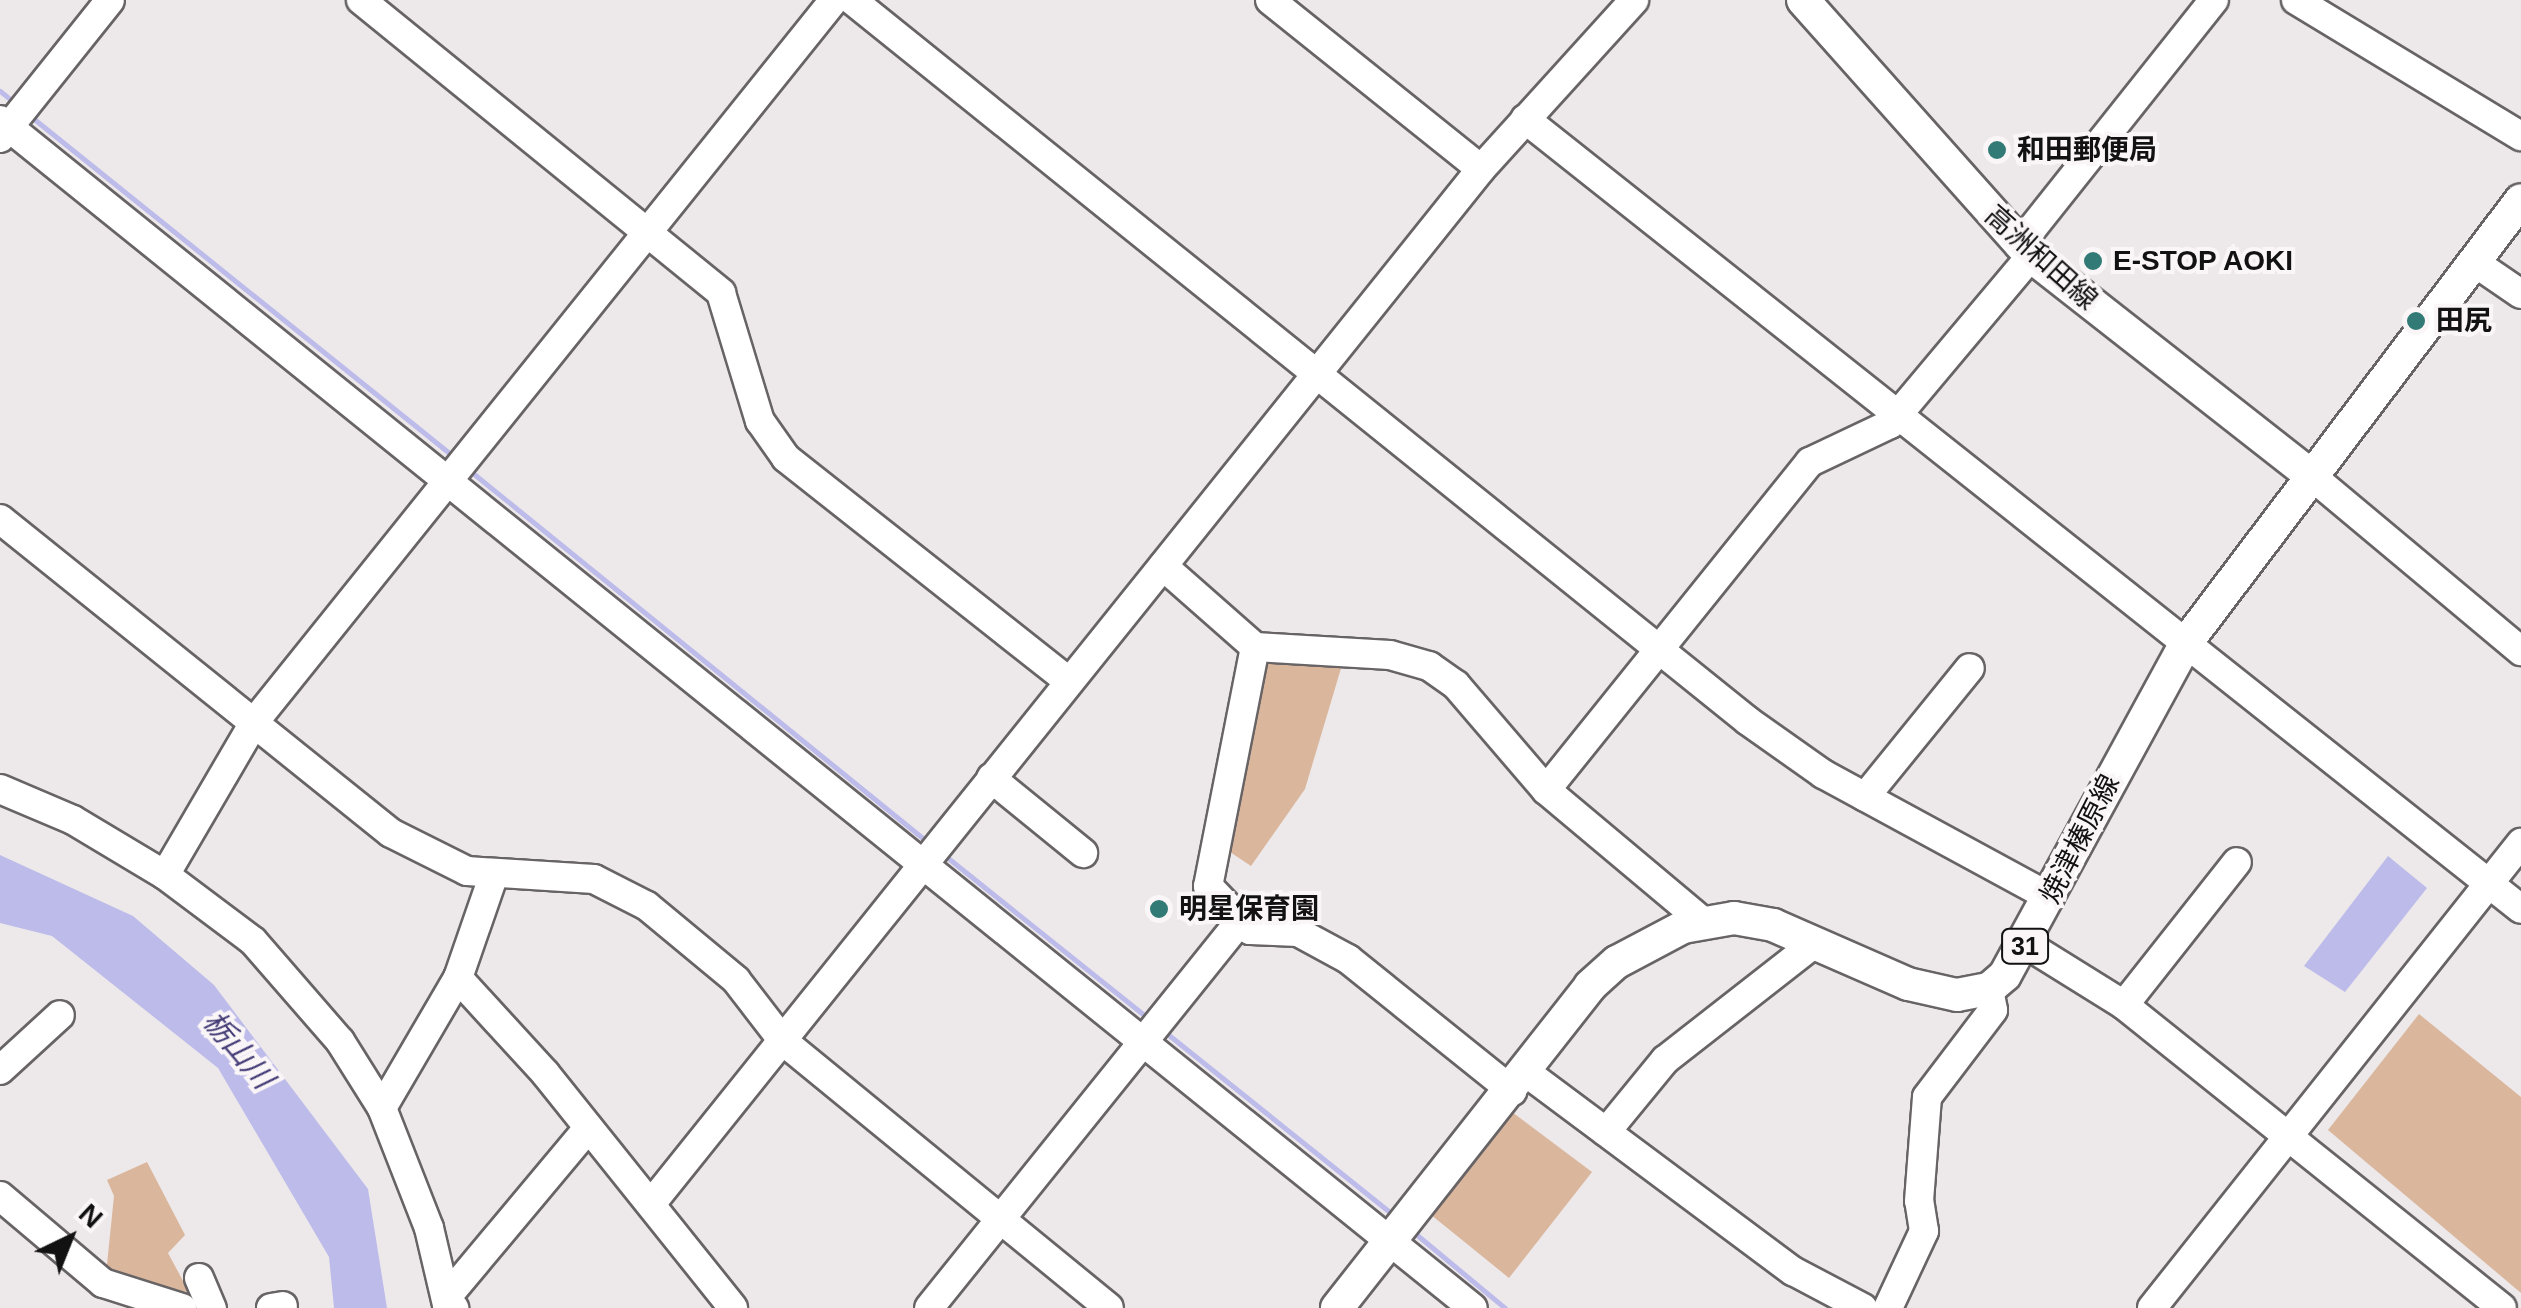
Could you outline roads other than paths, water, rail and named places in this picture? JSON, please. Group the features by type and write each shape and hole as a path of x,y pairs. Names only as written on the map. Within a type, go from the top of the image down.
{"main road":[{"name":"高洲和田線","path":"1803,0 2025,250 2314,478"},
{"name":"焼津榛原線","path":"1989,989 2026,944 2186,642 2477,264 2521,200"},
{"name":"31","path":"1702,920 1773,925 1908,984 1957,995 1989,989"},
{"path":"1337,1308 1519,1082 1590,986 1618,962 1702,920"}],"street":[{"path":"110,0 3,128 457,471 922,866 1473,1308"},
{"path":"360,0 653,232 721,293 760,421 786,458 1068,681"},
{"path":"165,875 255,721 653,232 834,0"},
{"path":"852,0 1763,732 1864,796 2050,897"},
{"path":"1270,0 1481,169"},
{"path":"652,1204 1481,169 1634,0"},
{"path":"1546,790 1810,462 1898,416 2214,0"},
{"path":"2296,0 2521,136"},
{"path":"1525,119 2521,909"},
{"path":"2477,264 2521,294"},
{"path":"2314,478 2521,651"},
{"path":"5,533 255,721 391,832 435,858 494,874 594,879 622,890 736,980 783,1042 1109,1308"},
{"path":"1163,566 1255,647 1390,655 1429,666 1456,686 1546,790 1702,920"},
{"path":"1255,647 1208,886 1238,923 1298,932 1348,960 1519,1082 1606,1132 1794,1271 1862,1308"},
{"path":"1864,796 1970,668"},
{"path":"991,778 1083,853"},
{"path":"0,789 73,820 165,875 252,941 340,1041 382,1108 430,1228 450,1303"},
{"path":"2152,1308 2521,843"},
{"path":"2124,1006 2237,862"},
{"path":"382,1108 458,978 494,874"},
{"path":"929,1308 1238,923"},
{"path":"1606,1132 1665,1060 1815,944"},
{"path":"2026,944 2124,1006 2502,1308"},
{"path":"458,978 652,1204 733,1308"},
{"path":"1888,1308 1924,1232 1919,1201 1927,1098 1993,1010 1989,989"},
{"path":"0,1070 60,1015"},
{"path":"450,1303 588,1128"},
{"path":"0,1196 103,1284 182,1308"},
{"path":"199,1278 212,1308"}],"water":[{"name":"栃山川","path":"0,855 133,916 214,985 368,1189 387,1308 334,1308 329,1257 218,1068 52,936 0,923"},
{"path":"2388,856 2427,888 2345,992 2304,966"}],"waterway":[{"path":"0,91 17,105"},
{"path":"29,115 453,456"},
{"path":"469,470 930,844"},
{"path":"943,854 1149,1019"},
{"path":"1165,1032 1395,1216"},
{"path":"1411,1230 1505,1308"}],"place":[{"name":"和田郵便局","path":"1997,150"},
{"name":"E-STOP AOKI","path":"2093,261"},
{"name":"田尻","path":"2416,321"},
{"name":"明星保育園","path":"1159,909"}]}
